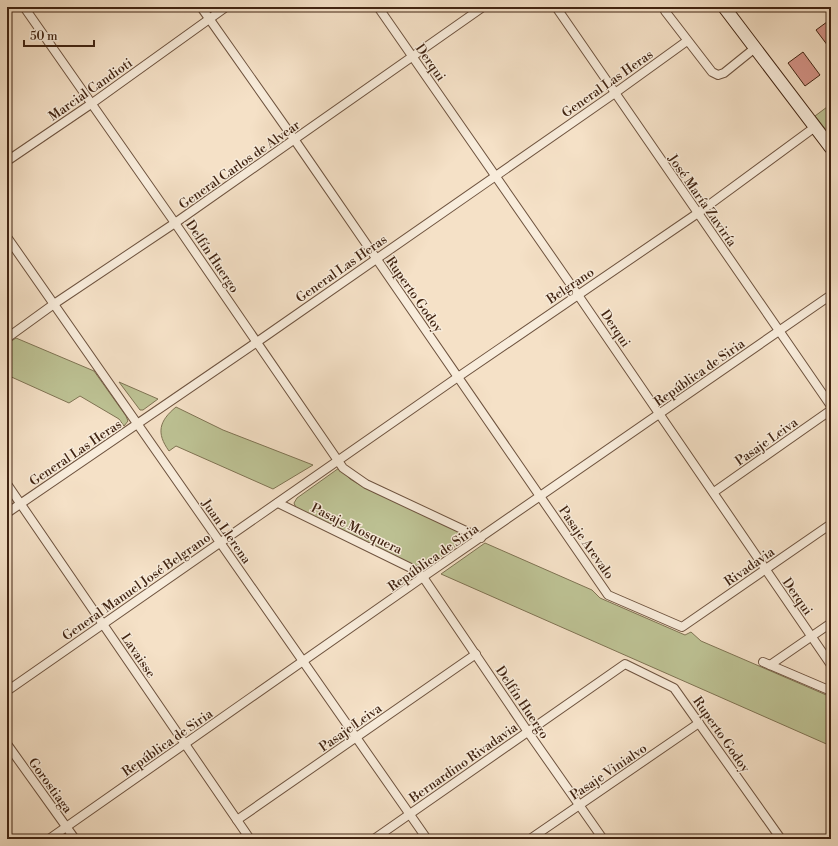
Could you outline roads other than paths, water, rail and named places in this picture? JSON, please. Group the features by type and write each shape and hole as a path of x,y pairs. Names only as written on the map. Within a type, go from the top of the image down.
{"main road":[{"path":"725,8 831,148"}],"street":[{"name":"Delfín Huergo","path":"24,7 175,223 338,462"},
{"name":"Ruperto Godoy","path":"201,7 541,497"},
{"name":"Marcial Candioti","path":"7,161 91,104 226,7"},
{"name":"Derqui","path":"378,7 496,175 831,665"},
{"name":"General Carlos de Alvear","path":"7,338 54,304 175,223 483,7"},
{"name":"José María Zuviría","path":"556,7 831,406"},
{"path":"664,7 665,11 712,72 718,75 755,48"},
{"name":"General Las Heras","path":"7,513 257,342 688,41"},
{"name":"Belgrano","path":"338,462 458,377 698,213 815,127"},
{"name":"Juan Llerena","path":"7,236 427,839"},
{"name":"República de Siria","path":"49,839 831,295"},
{"name":"Pasaje Leiva","path":"714,492 831,410"},
{"path":"338,462 343,468 366,484 481,538"},
{"name":"General Manuel José Belgrano","path":"7,691 338,462"},
{"name":"Lavaisse","path":"7,484 250,839"},
{"name":"Pasaje Arevalo","path":"541,497 608,595 682,627"},
{"name":"Pasaje Mosquera","path":"278,503 417,571 423,578"},
{"name":"Rivadavia","path":"682,627 831,524"},
{"name":"Delfín Huergo","path":"423,578 603,839"},
{"path":"831,623 766,664 831,691"},
{"name":"Pasaje Leiva","path":"237,820 476,654"},
{"name":"Ruperto Godoy","path":"626,664 674,688 781,839"},
{"name":"Bernardino Rivadavia","path":"374,839 626,664"},
{"name":"Pasaje Vinialvo","path":"530,839 699,723"},
{"name":"Gorostiaga","path":"7,744 75,839"}]}
